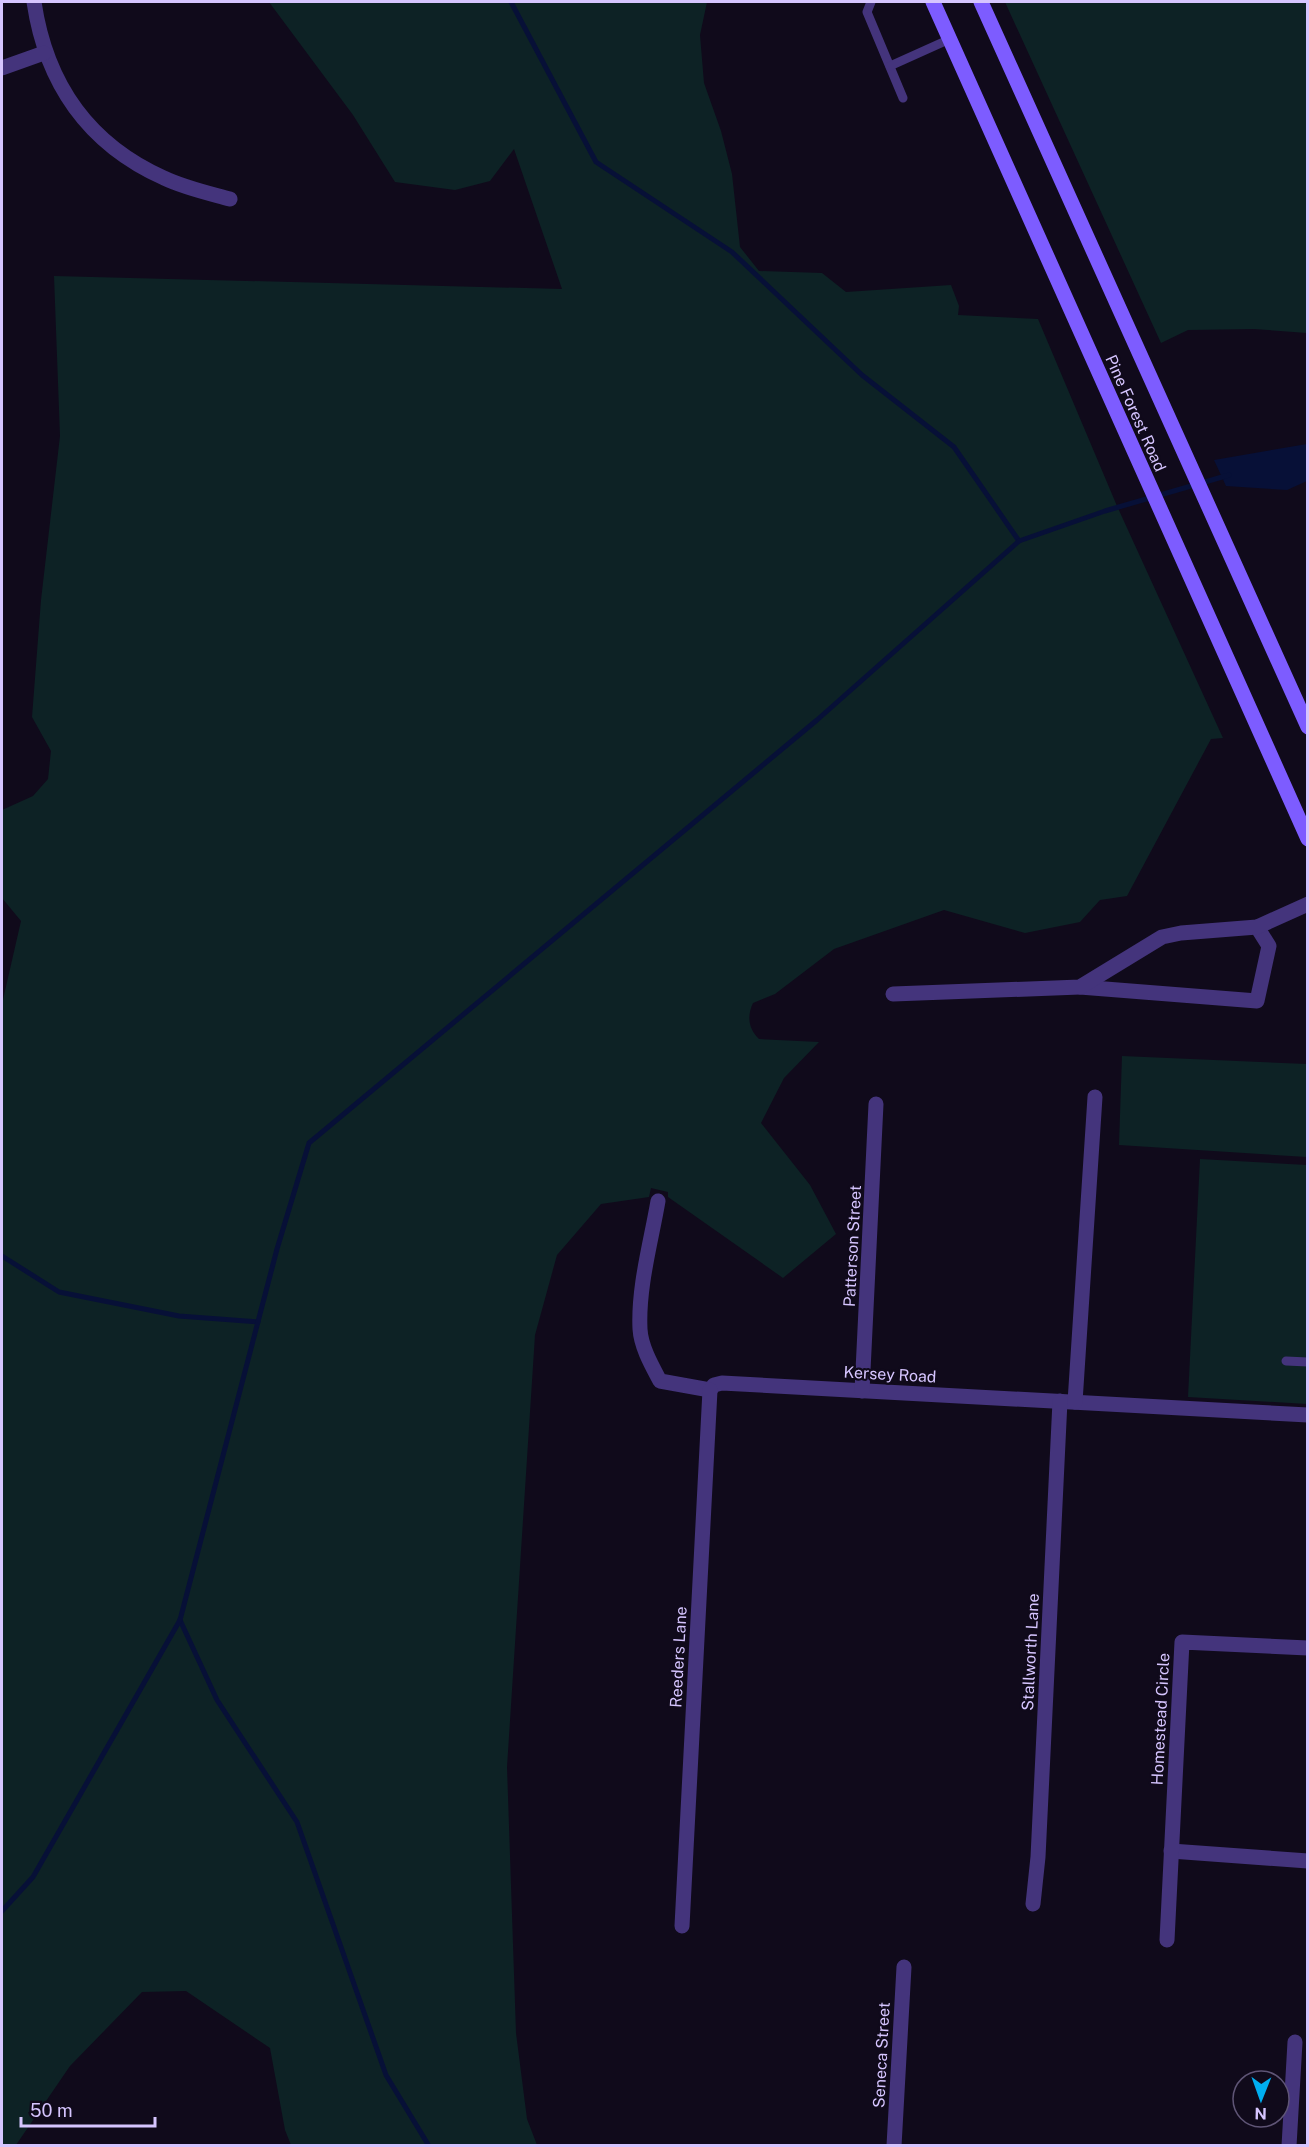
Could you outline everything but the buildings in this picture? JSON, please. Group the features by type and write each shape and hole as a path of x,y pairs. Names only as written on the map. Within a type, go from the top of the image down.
{"main road":[{"name":"Pine Forest Road","path":"933,2 1308,839"},
{"name":"Pine Forest Road","path":"981,2 1308,727"}],"street":[{"path":"34,2 44,53 73,106 114,149 166,179 230,199"},
{"path":"2,68 44,53"},
{"path":"1080,987 1162,937 1181,933 1257,927 1308,904"},
{"path":"893,994 1080,987 1257,1001 1269,946 1257,927"},
{"name":"Stallworth Lane","path":"1033,1905 1067,1401 1095,1097"},
{"name":"Patterson Street","path":"862,1391 876,1104"},
{"name":"Kersey Road","path":"658,1201 642,1296 640,1332 651,1365 660,1381 710,1390 714,1385 722,1383 1308,1415"},
{"name":"Reeders Lane","path":"682,1926 710,1390"},
{"name":"Homestead Circle","path":"1167,1940 1182,1642 1308,1647"},
{"path":"1171,1851 1308,1861"},
{"name":"Seneca Street","path":"894,2145 904,1966"},
{"path":"1289,2145 1296,2042"}],"lane":[{"path":"871,2 867,12 903,98"},
{"path":"890,66 950,39"},
{"path":"1286,1361 1308,1362"}],"green space":[{"path":"269,2 707,2 700,35 704,83 721,131 732,174 740,247 759,271 822,273 846,292 951,285 959,306 958,315 1038,319 1117,506 1223,738 1211,739 1127,896 1100,900 1080,922 1025,933 944,910 834,949 775,994 753,1003 750,1022 759,1039 819,1042 784,1078 761,1123 810,1185 836,1234 783,1278 668,1197 668,1192 651,1188 649,1197 601,1204 557,1255 535,1335 507,1767 516,2033 527,2119 537,2145 291,2145 285,2130 270,2048 186,1991 142,1992 70,2066 16,2145 2,2145 2,1004 21,921 2,898 2,810 33,796 48,779 51,751 32,717 41,600 60,436 54,276 562,289 514,149 490,181 455,190 395,182 353,115"},
{"path":"1005,2 1307,2 1307,333 1254,329 1188,330 1161,343"},
{"path":"1122,1056 1307,1064 1307,1157 1119,1145"},
{"path":"1200,1159 1307,1165 1307,1404 1188,1397"}],"water":[{"path":"1307,444 1307,481 1287,490 1226,486 1214,460"}],"waterway":[{"path":"511,2 596,162 732,252 862,375 954,447 1019,541"},
{"path":"2,1911 33,1877 180,1620 277,1249 309,1143 817,720 1019,541 1105,511 1229,475"},
{"path":"2,1256 59,1292 179,1316 258,1322"},
{"path":"180,1620 217,1700 297,1822 386,2075 429,2146"}]}
